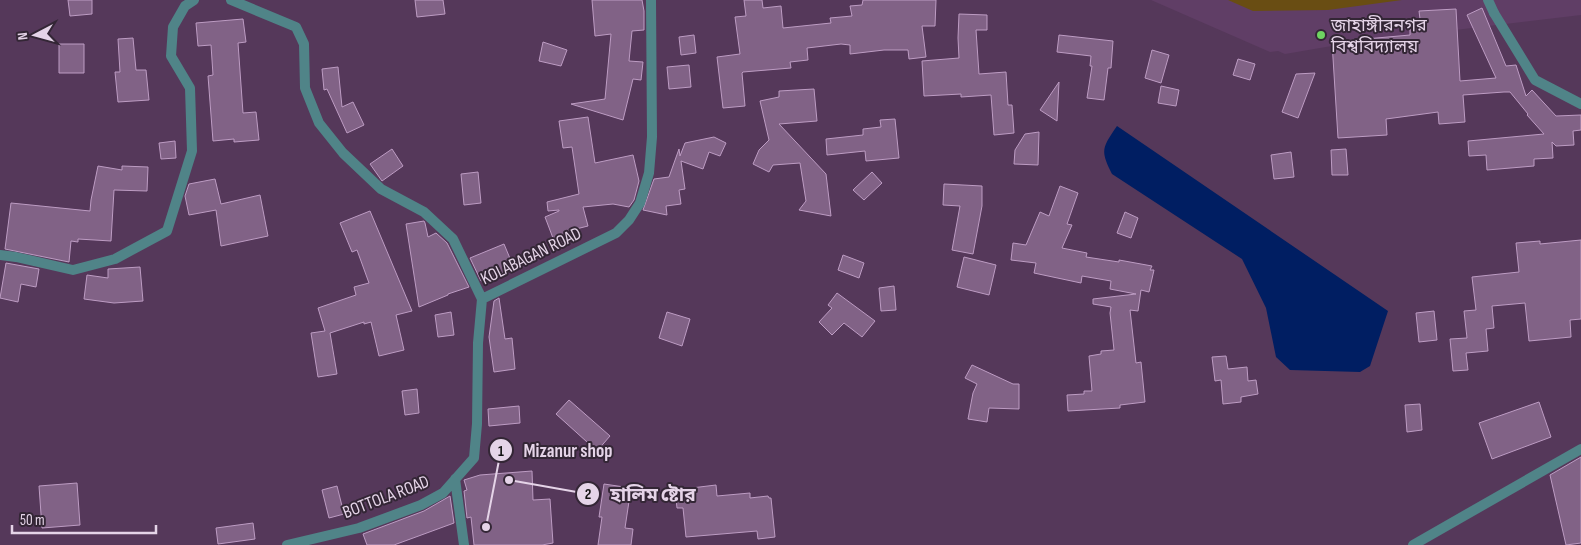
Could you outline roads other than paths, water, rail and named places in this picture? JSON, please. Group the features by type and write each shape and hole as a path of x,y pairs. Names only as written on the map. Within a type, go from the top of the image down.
{"street":[{"path":"0,255 73,270 115,259 167,231 192,151 190,88 171,56 173,27 185,6 194,0"},
{"name":"KOLABAGAN ROAD","path":"231,0 296,27 304,44 305,88 318,123 342,153 382,189 424,212 454,239 482,299 616,233 629,220 640,203 648,173 652,137 651,0"},
{"path":"1488,0 1535,80 1581,104"},
{"name":"BOTTOLA ROAD","path":"287,545 359,528 421,505 443,493 474,458 477,424 478,343 482,299"},
{"path":"1413,545 1581,449"},
{"path":"455,479 464,545"}],"place":[{"name":"জাহাঙ্গীরনগর বিশ্ববিদ্যালয়","path":"1321,35"},
{"name":"হালিম ষ্টোর","path":"509,480"},
{"name":"Mizanur shop","path":"486,527"}]}
